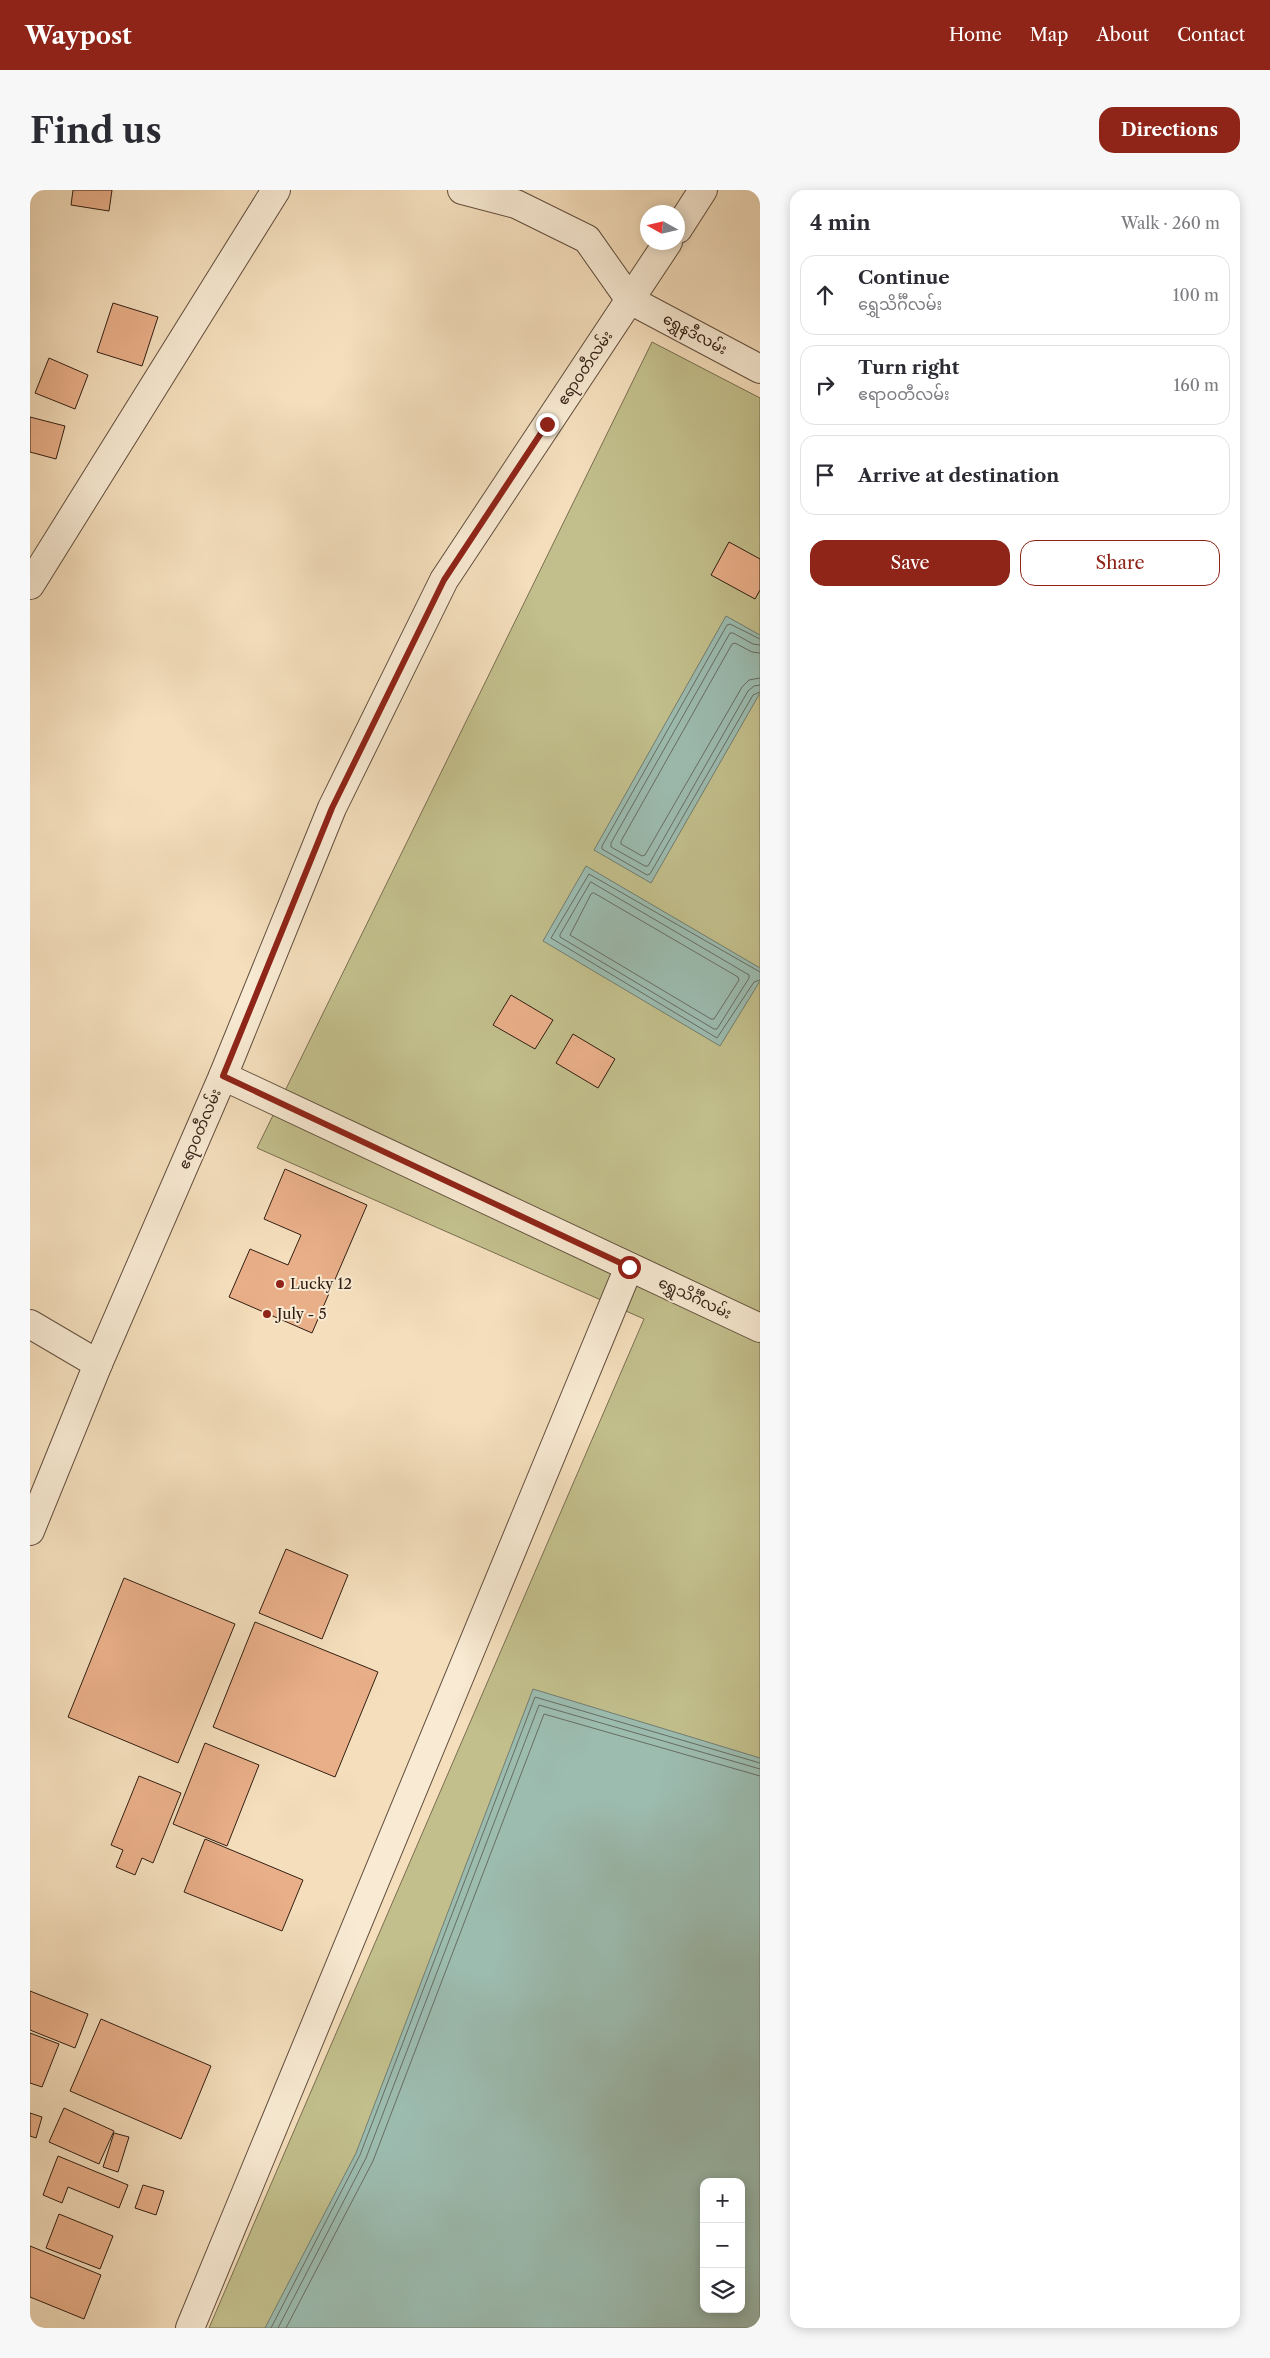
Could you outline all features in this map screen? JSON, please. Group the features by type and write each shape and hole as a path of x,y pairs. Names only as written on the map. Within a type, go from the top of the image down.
{"street":[{"path":"30,585 276,190"},
{"path":"462,190 516,204 587,239 630,300"},
{"path":"685,218 703,190"},
{"name":"ဧရာဝတီလမ်း","path":"30,1530 98,1364 223,1076 332,808 444,580 663,250"},
{"name":"ရွှေနဒီလမ်း","path":"630,300 760,369"},
{"name":"ရွှေသိင်္ဂီလမ်း","path":"223,1076 760,1328"},
{"path":"190,2328 629,1267"},
{"path":"30,1324 98,1364"}],"shaded area":[{"path":"652,342 760,398 760,2328 209,2328 644,1319 257,1148"}],"water":[{"path":"726,616 760,635 760,693 651,883 594,850"},
{"path":"586,866 760,968 760,981 720,1046 543,941"},
{"path":"533,1689 760,1758 760,2328 265,2328 356,2153"}],"building":[{"path":"73,190 112,190 109,211 71,205"},
{"path":"113,303 158,317 142,366 97,352"},
{"path":"49,358 88,375 75,409 35,393"},
{"path":"30,417 65,426 56,459 30,452"},
{"path":"729,542 760,559 760,590 755,599 711,575"},
{"path":"511,995 553,1020 535,1049 493,1025"},
{"path":"573,1034 615,1059 598,1088 556,1063"},
{"path":"285,1169 367,1205 312,1333 229,1297 250,1249 288,1265 301,1235 264,1219"},
{"path":"286,1549 348,1575 322,1639 259,1613"},
{"path":"124,1578 235,1624 178,1763 68,1717"},
{"path":"255,1622 378,1672 335,1777 213,1727"},
{"path":"205,1743 259,1765 227,1846 173,1824"},
{"path":"139,1776 181,1793 153,1863 142,1858 135,1875 116,1867 123,1850 111,1845"},
{"path":"205,1839 303,1880 282,1931 184,1892"},
{"path":"30,1991 88,2014 75,2048 30,2030"},
{"path":"101,2019 211,2066 181,2139 70,2091"},
{"path":"30,2033 59,2044 42,2087 30,2083"},
{"path":"64,2108 114,2131 99,2164 49,2142"},
{"path":"30,2113 42,2117 36,2138 30,2136"},
{"path":"114,2133 129,2137 118,2172 103,2167"},
{"path":"58,2156 128,2185 119,2208 68,2187 62,2203 43,2195"},
{"path":"143,2185 164,2191 156,2215 135,2208"},
{"path":"59,2214 113,2236 100,2269 46,2248"},
{"path":"30,2246 101,2275 84,2319 30,2297"}],"place":[{"name":"Lucky 12","path":"280,1284"},
{"name":"July - 5","path":"267,1314"}],"route":[{"path":"547,424 444,580 332,808 223,1076 629,1267"}]}
